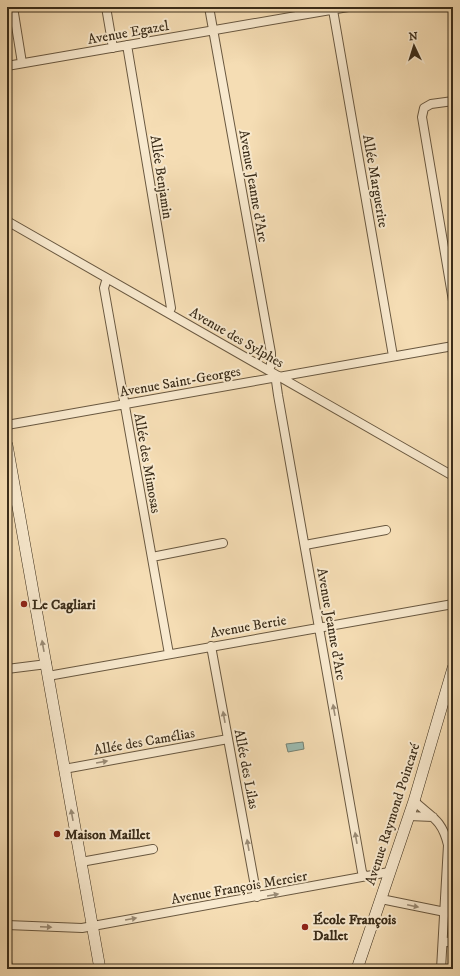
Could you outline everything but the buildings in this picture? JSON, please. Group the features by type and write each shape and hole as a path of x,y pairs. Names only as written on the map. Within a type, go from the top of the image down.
{"street":[{"path":"13,7 22,63"},
{"path":"106,7 113,48"},
{"name":"Avenue Jeanne d'Arc","path":"208,7 271,353 271,365 269,370"},
{"name":"Avenue Egazel","path":"7,66 348,7"},
{"name":"Allée Marguerite","path":"333,10 393,356"},
{"name":"Allée Benjamin","path":"127,45 171,308 169,313"},
{"path":"453,100 431,104 424,108 422,117 453,301"},
{"name":"Avenue des Sylphes","path":"7,221 453,476"},
{"name":"Allée des Mimosas","path":"107,278 104,288 169,654"},
{"name":"Avenue Saint-Georges","path":"7,425 453,346"},
{"name":"Avenue Jeanne d'Arc","path":"279,376 276,381 278,395 362,872 364,875"},
{"path":"7,445 100,969"},
{"path":"305,545 386,530"},
{"path":"152,558 223,543"},
{"name":"Avenue Bertie","path":"48,676 319,626 453,604"},
{"name":"Allée des Lilas","path":"211,646 257,897"},
{"path":"7,669 46,664"},
{"name":"Avenue Raymond Poincaré","path":"357,969 414,801 453,668"},
{"name":"Allée des Camélias","path":"64,769 228,739"},
{"path":"414,801 440,823 445,832 448,845 449,904 445,912 441,969"},
{"path":"409,816 433,817"},
{"path":"81,862 152,849"},
{"name":"Avenue François Mercier","path":"7,925 82,928 360,879 364,875 376,875 389,872"},
{"path":"381,899 445,912"},
{"path":"443,941 453,943"},
{"path":"7,960 8,969"}],"water":[{"path":"303,742 304,749 288,752 286,744"}],"place":[{"name":"Le Cagliari","path":"24,604"},
{"name":"Maison Maillet","path":"57,834"},
{"name":"École François Dallet","path":"305,927"}]}
